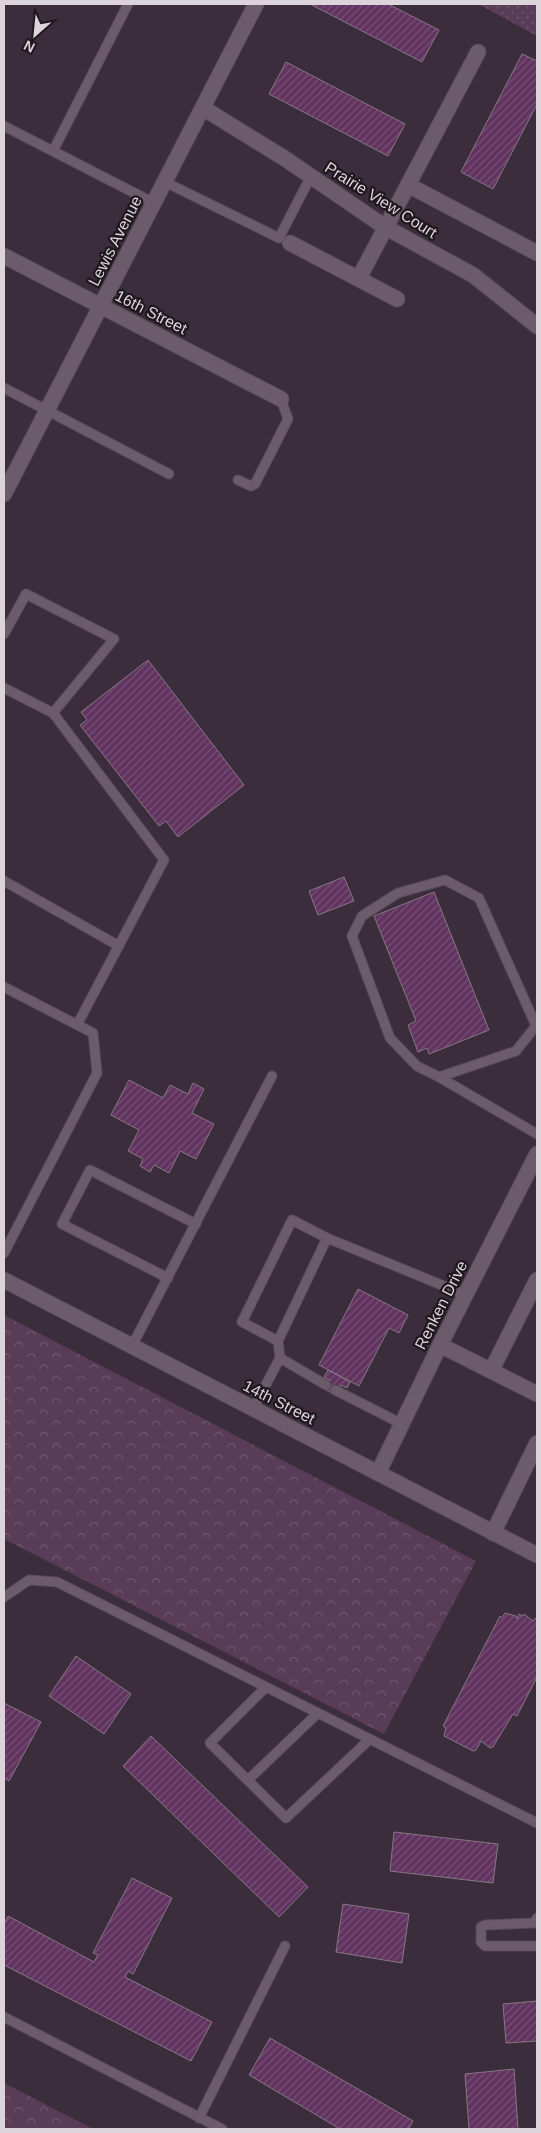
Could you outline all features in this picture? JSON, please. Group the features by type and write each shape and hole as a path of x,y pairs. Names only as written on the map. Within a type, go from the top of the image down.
{"street":[{"name":"Lewis Avenue","path":"4,494 256,4"},
{"path":"359,278 385,228 410,186 478,52"},
{"name":"Prairie View Court","path":"203,108 311,176 385,228 473,275 536,324"},
{"path":"410,186 537,254"},
{"path":"290,243 397,299"},
{"name":"16th Street","path":"4,256 282,399"},
{"name":"Renken Drive","path":"378,1473 440,1345 537,1154"},
{"name":"14th Street","path":"4,1280 537,1555"},
{"path":"491,1371 537,1280"},
{"path":"440,1345 537,1394"},
{"path":"493,1532 537,1443"}],"lane":[{"path":"52,151 128,4"},
{"path":"4,126 154,203"},
{"path":"165,182 279,238 311,176"},
{"path":"4,388 169,474"},
{"path":"238,480 251,486 256,484 288,419 282,399"},
{"path":"4,634 26,594 114,639 53,713"},
{"path":"4,688 53,713 164,860 77,1024"},
{"path":"439,1077 516,1051 536,1028 479,898 445,880 398,893 362,916 352,936 390,1038 417,1066 537,1134"},
{"path":"4,881 119,946"},
{"path":"4,987 94,1033 97,1073 4,1253"},
{"path":"132,1346 272,1076"},
{"path":"168,1278 62,1224 90,1170 196,1224"},
{"path":"278,1341 242,1322 292,1220 328,1238 466,1295"},
{"path":"253,1408 280,1358 278,1341 328,1238"},
{"path":"280,1358 326,1385"},
{"path":"335,1390 402,1424"},
{"path":"4,1597 29,1580 56,1582 537,1823"},
{"path":"266,1687 210,1743 286,1818 370,1739"},
{"path":"248,1780 318,1713"},
{"path":"537,1918 534,1923 485,1925 481,1928 481,1942 485,1946 537,1946"},
{"path":"199,2118 285,1946"},
{"path":"4,2016 222,2129"}],"green space":[{"path":"478,4 537,4 537,36"},
{"path":"4,1315 476,1561 384,1734 4,1539"},
{"path":"4,2083 93,2129 4,2129"}],"building":[{"path":"310,4 388,4 439,30 422,62"},
{"path":"522,54 537,61 537,104 493,189 461,172"},
{"path":"286,62 405,124 388,156 269,94"},
{"path":"148,660 244,785 178,837 166,821 159,826 80,725 87,720 81,712"},
{"path":"344,877 354,901 318,915 309,891"},
{"path":"434,892 489,1030 429,1054 427,1048 418,1052 408,1025 416,1021 374,916"},
{"path":"129,1080 163,1098 170,1085 188,1094 193,1083 204,1089 192,1113 214,1124 196,1159 180,1151 169,1173 154,1165 150,1172 140,1166 143,1159 128,1151 139,1130 111,1115"},
{"path":"358,1289 408,1315 399,1333 389,1328 359,1386 319,1365"},
{"path":"328,1370 350,1382 347,1388 341,1385 336,1395 326,1390 330,1380 324,1377"},
{"path":"505,1613 516,1616 517,1619 519,1614 523,1616 524,1614 533,1621 535,1618 537,1620 537,1677 517,1716 513,1714 493,1747 490,1748 481,1741 476,1750 473,1751 444,1736 446,1728 443,1726 500,1616 502,1618"},
{"path":"76,1656 131,1694 104,1734 49,1696"},
{"path":"4,1703 41,1722 9,1781 4,1778"},
{"path":"151,1736 308,1887 279,1917 123,1766"},
{"path":"394,1832 498,1844 493,1883 390,1871"},
{"path":"132,1878 172,1898 133,1974 128,1971 125,1977 212,2022 191,2061 4,1965 4,1924 8,1916 94,1962 98,1955 93,1953"},
{"path":"343,1904 409,1914 402,1963 336,1952"},
{"path":"537,2001 537,2041 506,2043 503,2004"},
{"path":"270,2038 413,2121 408,2129 340,2129 249,2075"},
{"path":"514,2069 518,2129 469,2129 465,2074"}]}
